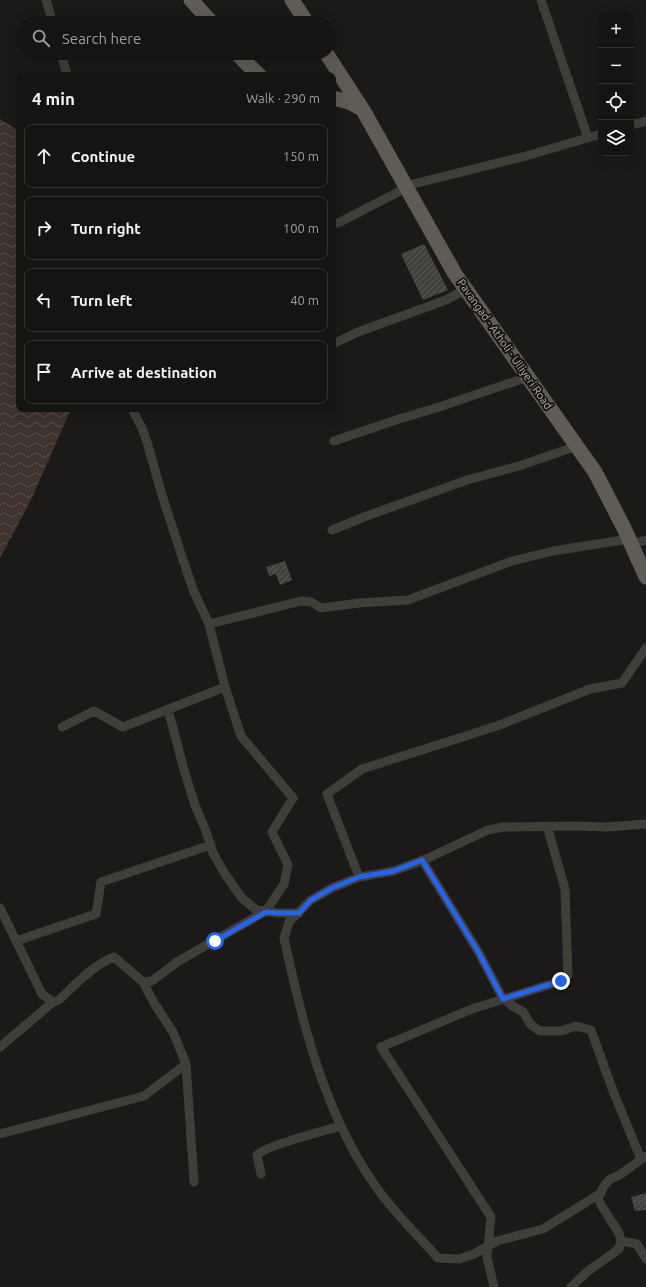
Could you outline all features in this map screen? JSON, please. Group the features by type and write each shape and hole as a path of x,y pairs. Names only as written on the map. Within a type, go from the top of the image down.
{"main road":[{"path":"191,0 206,16"},
{"path":"292,0 302,16"},
{"path":"244,60 256,72"},
{"name":"Pavangad - Atholi - Ulliyeri Road","path":"331,60 363,110 455,274 595,472 646,577"},
{"path":"336,99 349,102 363,110"}],"street":[{"path":"46,0 51,16"},
{"path":"541,0 588,138"},
{"path":"63,60 66,72"},
{"path":"634,125 646,121"},
{"path":"336,223 406,187 526,156 598,135"},
{"path":"336,343 358,332 446,300 466,289"},
{"path":"334,441 528,377"},
{"path":"134,412 142,428 151,452 168,517 194,592 209,624 225,687 241,736 293,798 272,832 288,864 284,884 266,912 177,962 152,980 143,982"},
{"path":"332,530 467,480 519,466 577,446"},
{"path":"209,624 301,600 311,602 321,608 359,603 408,600 512,561 553,551 646,540"},
{"path":"359,877 328,794 362,769 497,726 590,689 622,683 646,648"},
{"path":"62,727 94,711 123,727 225,687"},
{"path":"168,709 184,770 213,853 240,897 256,910 278,913 299,913"},
{"path":"601,1193 543,1229 497,1241 474,1254 459,1259 438,1258 385,1199 373,1183 334,1113 308,1038 284,938 289,922 311,900 332,888 359,877 394,871 488,830 504,827 607,827 646,824"},
{"path":"494,1287 487,1257 491,1217 381,1047 472,1009 561,981 568,975 565,889 547,826"},
{"path":"16,941 96,914 101,882 211,845"},
{"path":"422,860 479,953 503,999 523,1012 531,1026 540,1031 561,1031 576,1026 591,1030 613,1091 644,1158 621,1174 609,1180 598,1198 619,1233 621,1241 618,1249 588,1271 571,1287"},
{"path":"0,908 42,994 53,1002"},
{"path":"0,1047 53,1002 58,1000 92,969 114,957 143,982 154,1003 173,1032 186,1064 194,1182"},
{"path":"0,1134 144,1096 186,1064"},
{"path":"261,1174 257,1155 259,1152 274,1145 341,1126"},
{"path":"621,1241 637,1244 646,1259"}],"water":[{"path":"0,119 16,129 16,412 70,412 31,500 0,558"}],"building":[{"path":"424,244 448,290 423,300 401,254"},
{"path":"285,561 292,580 280,585 276,574 269,576 266,567"},
{"path":"646,1193 646,1210 635,1211 631,1197"}],"route":[{"path":"215,941 266,912 299,913 311,900 332,888 359,877 394,871 422,860 479,953 503,999 561,981"}]}
